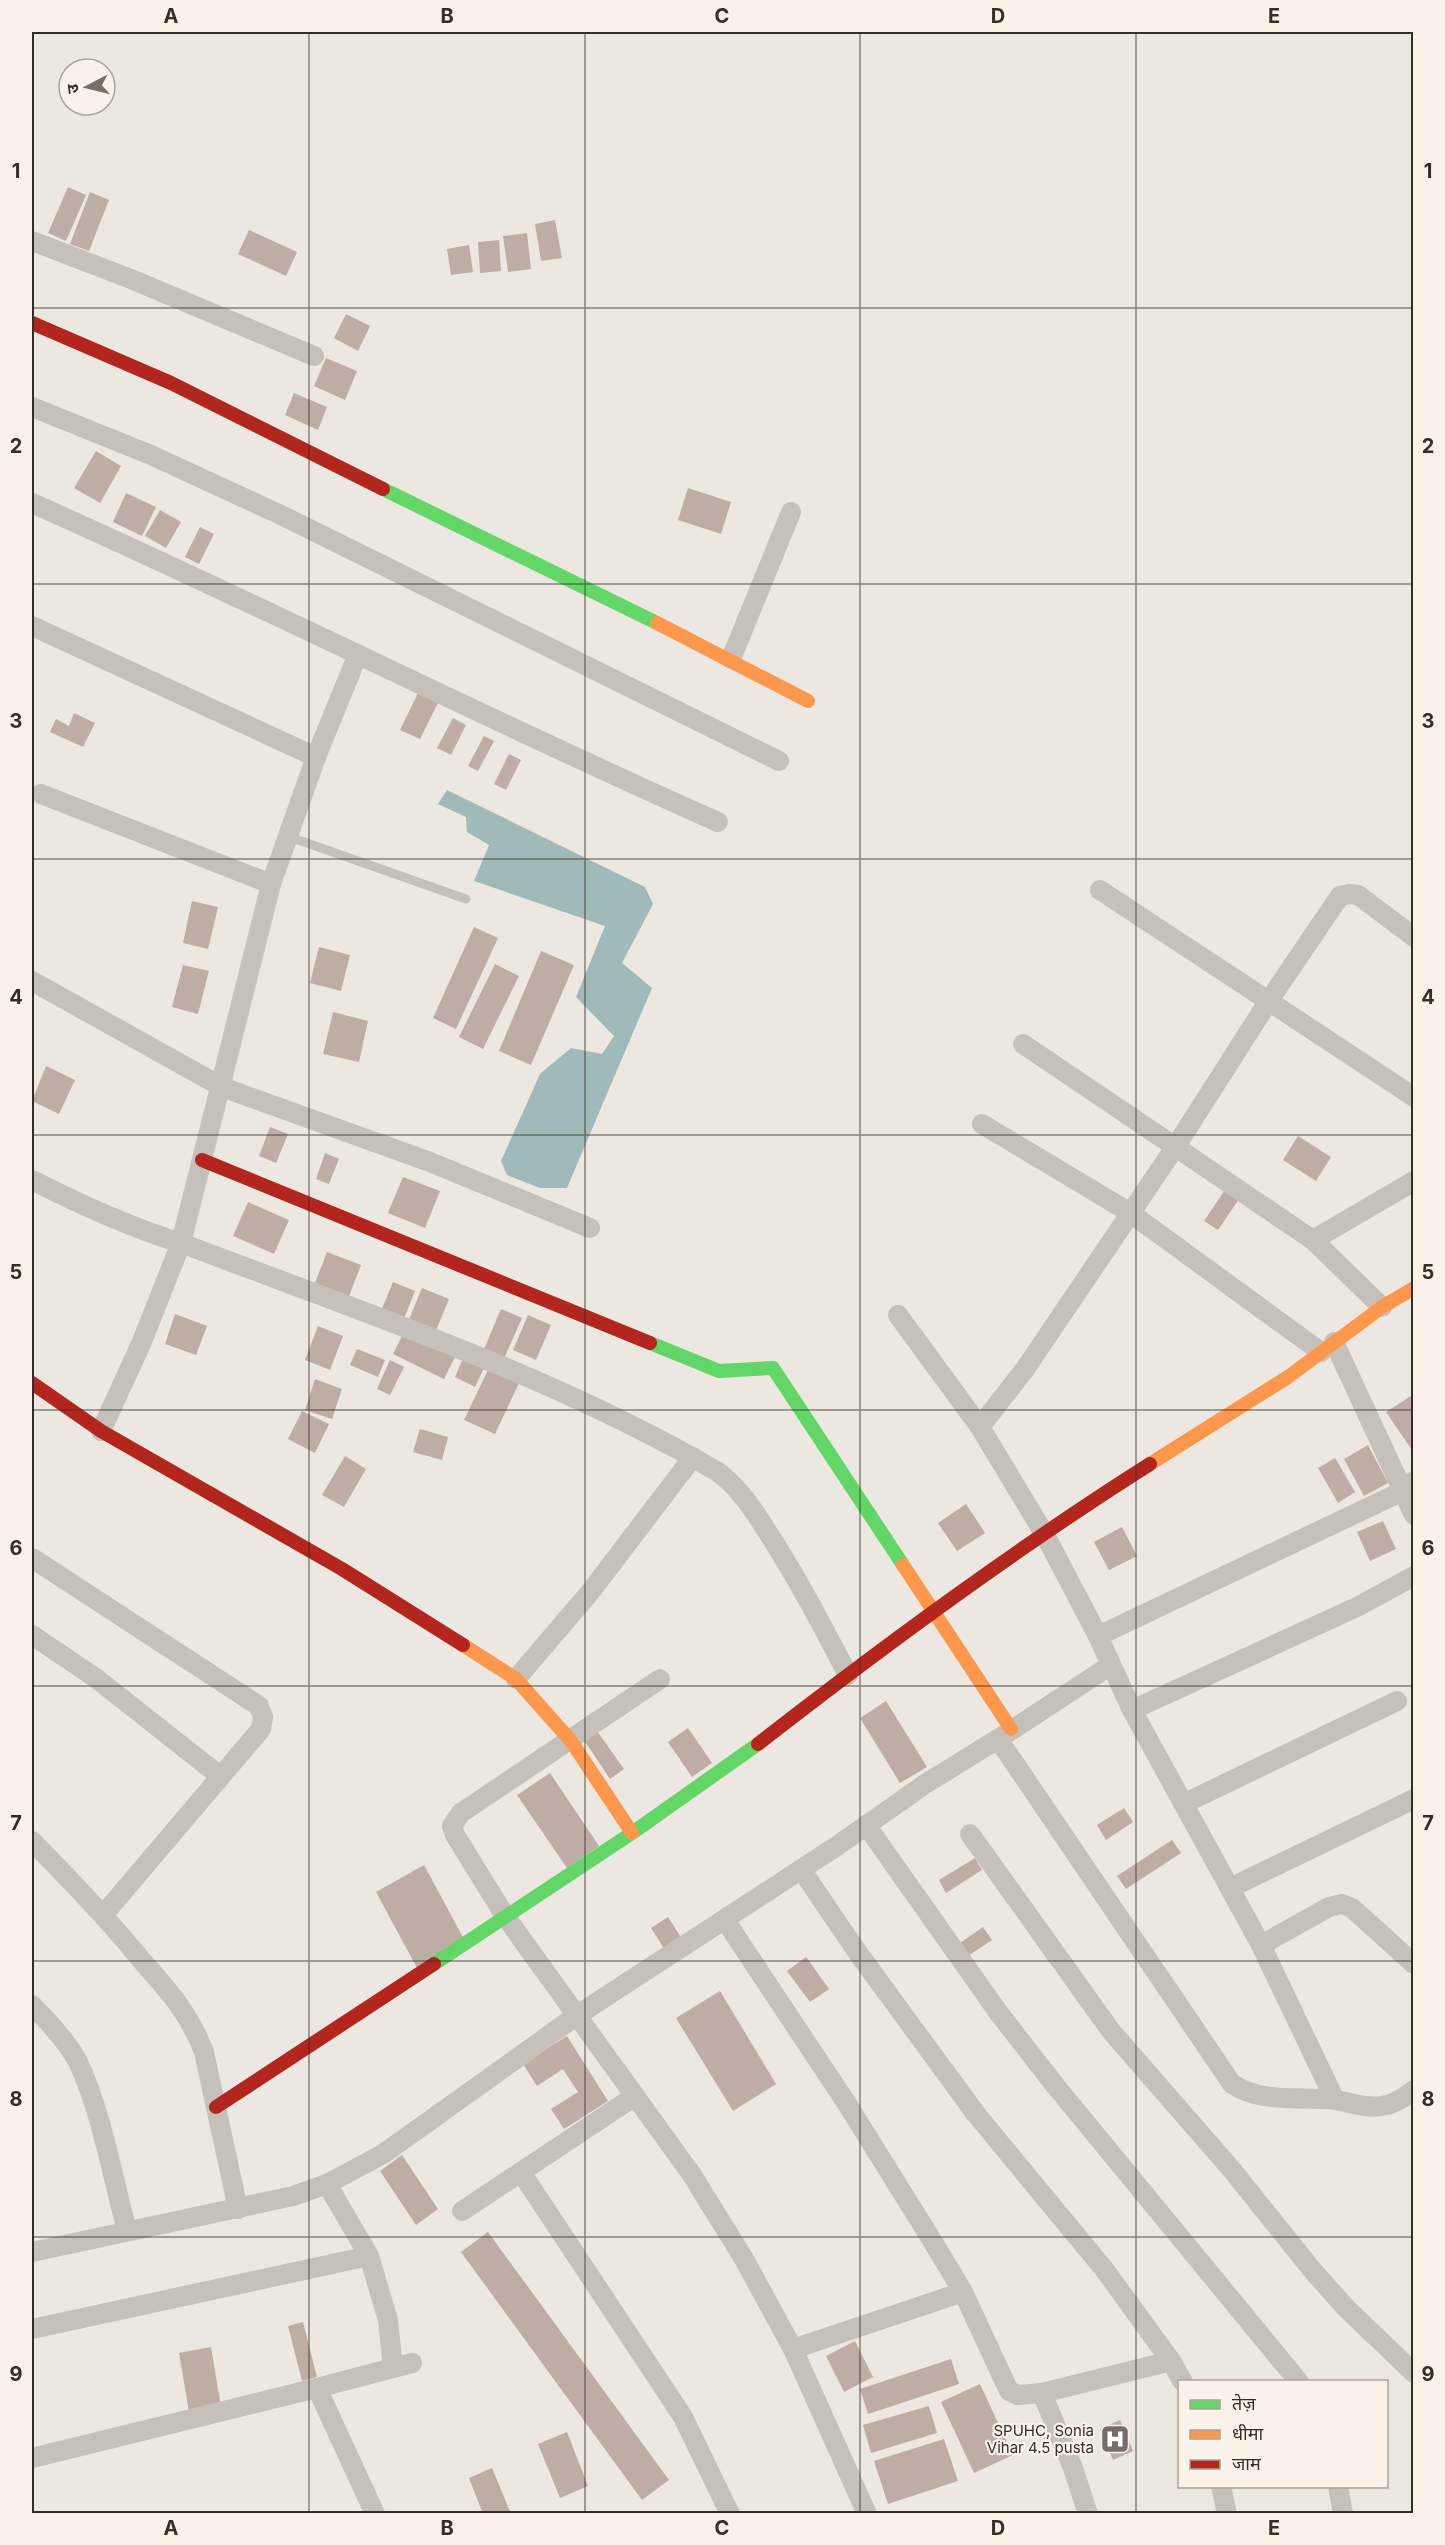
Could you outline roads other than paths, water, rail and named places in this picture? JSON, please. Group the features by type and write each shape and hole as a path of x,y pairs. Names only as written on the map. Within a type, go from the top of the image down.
{"street":[{"path":"32,241 131,279 315,356"},
{"path":"32,324 94,349 244,419 731,659 808,701"},
{"path":"32,407 151,455 281,515 779,761"},
{"path":"32,503 358,654 596,768 718,822"},
{"path":"731,659 791,512"},
{"path":"32,626 316,757"},
{"path":"100,1431 141,1344 181,1243 222,1087 271,884 316,757 358,654"},
{"path":"41,794 271,884"},
{"path":"1100,890 1413,1097"},
{"path":"980,1427 1024,1369 1176,1146 1268,1002 1340,896 1358,895 1413,937"},
{"path":"32,981 222,1087 430,1162 590,1228"},
{"path":"1023,1044 1313,1240 1382,1307"},
{"path":"982,1124 1129,1212 1327,1347 1408,1486 1413,1515"},
{"path":"202,1160 719,1371 773,1368 934,1612 1004,1734 1232,2084 1242,2090 1265,2097 1335,2100 1366,2107 1410,2099"},
{"path":"32,1180 99,1214 452,1346 607,1413 693,1457 734,1484 752,1506 794,1574 848,1675"},
{"path":"1313,1240 1413,1181"},
{"path":"216,2107 632,1833 743,1755 885,1645 1103,1494 1288,1377 1382,1307 1413,1288"},
{"path":"898,1315 980,1427 1045,1535 1098,1636 1132,1710 1262,1945 1335,2100"},
{"path":"32,1383 100,1431 342,1569 516,1679 571,1741 632,1833"},
{"path":"516,1679 591,1591 693,1457"},
{"path":"1098,1636 1408,1486"},
{"path":"32,1558 260,1706 263,1717 261,1729 104,1914"},
{"path":"1132,1710 1357,1606 1413,1576"},
{"path":"32,1635 97,1679 220,1776"},
{"path":"32,2252 293,2196 327,2184 383,2154 576,2016 801,1869 925,1784 1111,1665"},
{"path":"660,1679 461,1813 452,1827 505,1916 635,2096 703,2194 744,2259 793,2349 867,2514"},
{"path":"1183,1804 1397,1701"},
{"path":"1230,1888 1413,1799"},
{"path":"866,1825 998,2012 1054,2084 1297,2380"},
{"path":"970,1834 1110,2031 1232,2170 1313,2271 1346,2308 1413,2373"},
{"path":"32,1841 104,1914 185,2011 204,2052 238,2209"},
{"path":"801,1869 858,1953 976,2114 1104,2269 1171,2361 1182,2380"},
{"path":"1262,1945 1329,1907 1342,1904 1352,1908 1413,1964"},
{"path":"724,1920 855,2117 963,2292 1009,2391 1018,2396 1042,2392 1171,2361"},
{"path":"32,2005 54,2029 77,2061 92,2100 127,2231"},
{"path":"462,2211 635,2096"},
{"path":"521,2172 683,2416 730,2514"},
{"path":"32,2458 403,2365 387,2320 369,2256 327,2184"},
{"path":"32,2328 369,2256"},
{"path":"793,2349 963,2292"},
{"path":"317,2388 375,2514"},
{"path":"1042,2392 1073,2468 1088,2514"},
{"path":"1221,2488 1227,2514"},
{"path":"1338,2488 1343,2514"}],"lane":[{"path":"287,837 466,899"}],"water":[{"path":"447,790 645,887 653,904 622,963 652,988 567,1188 540,1188 507,1175 501,1161 540,1074 571,1048 602,1054 614,1036 576,997 605,926 474,881 489,845 467,832 466,817 438,804"}],"place":[{"name":"SPUHC, Sonia Vihar 4.5 pusta","path":"1115,2439"}]}
